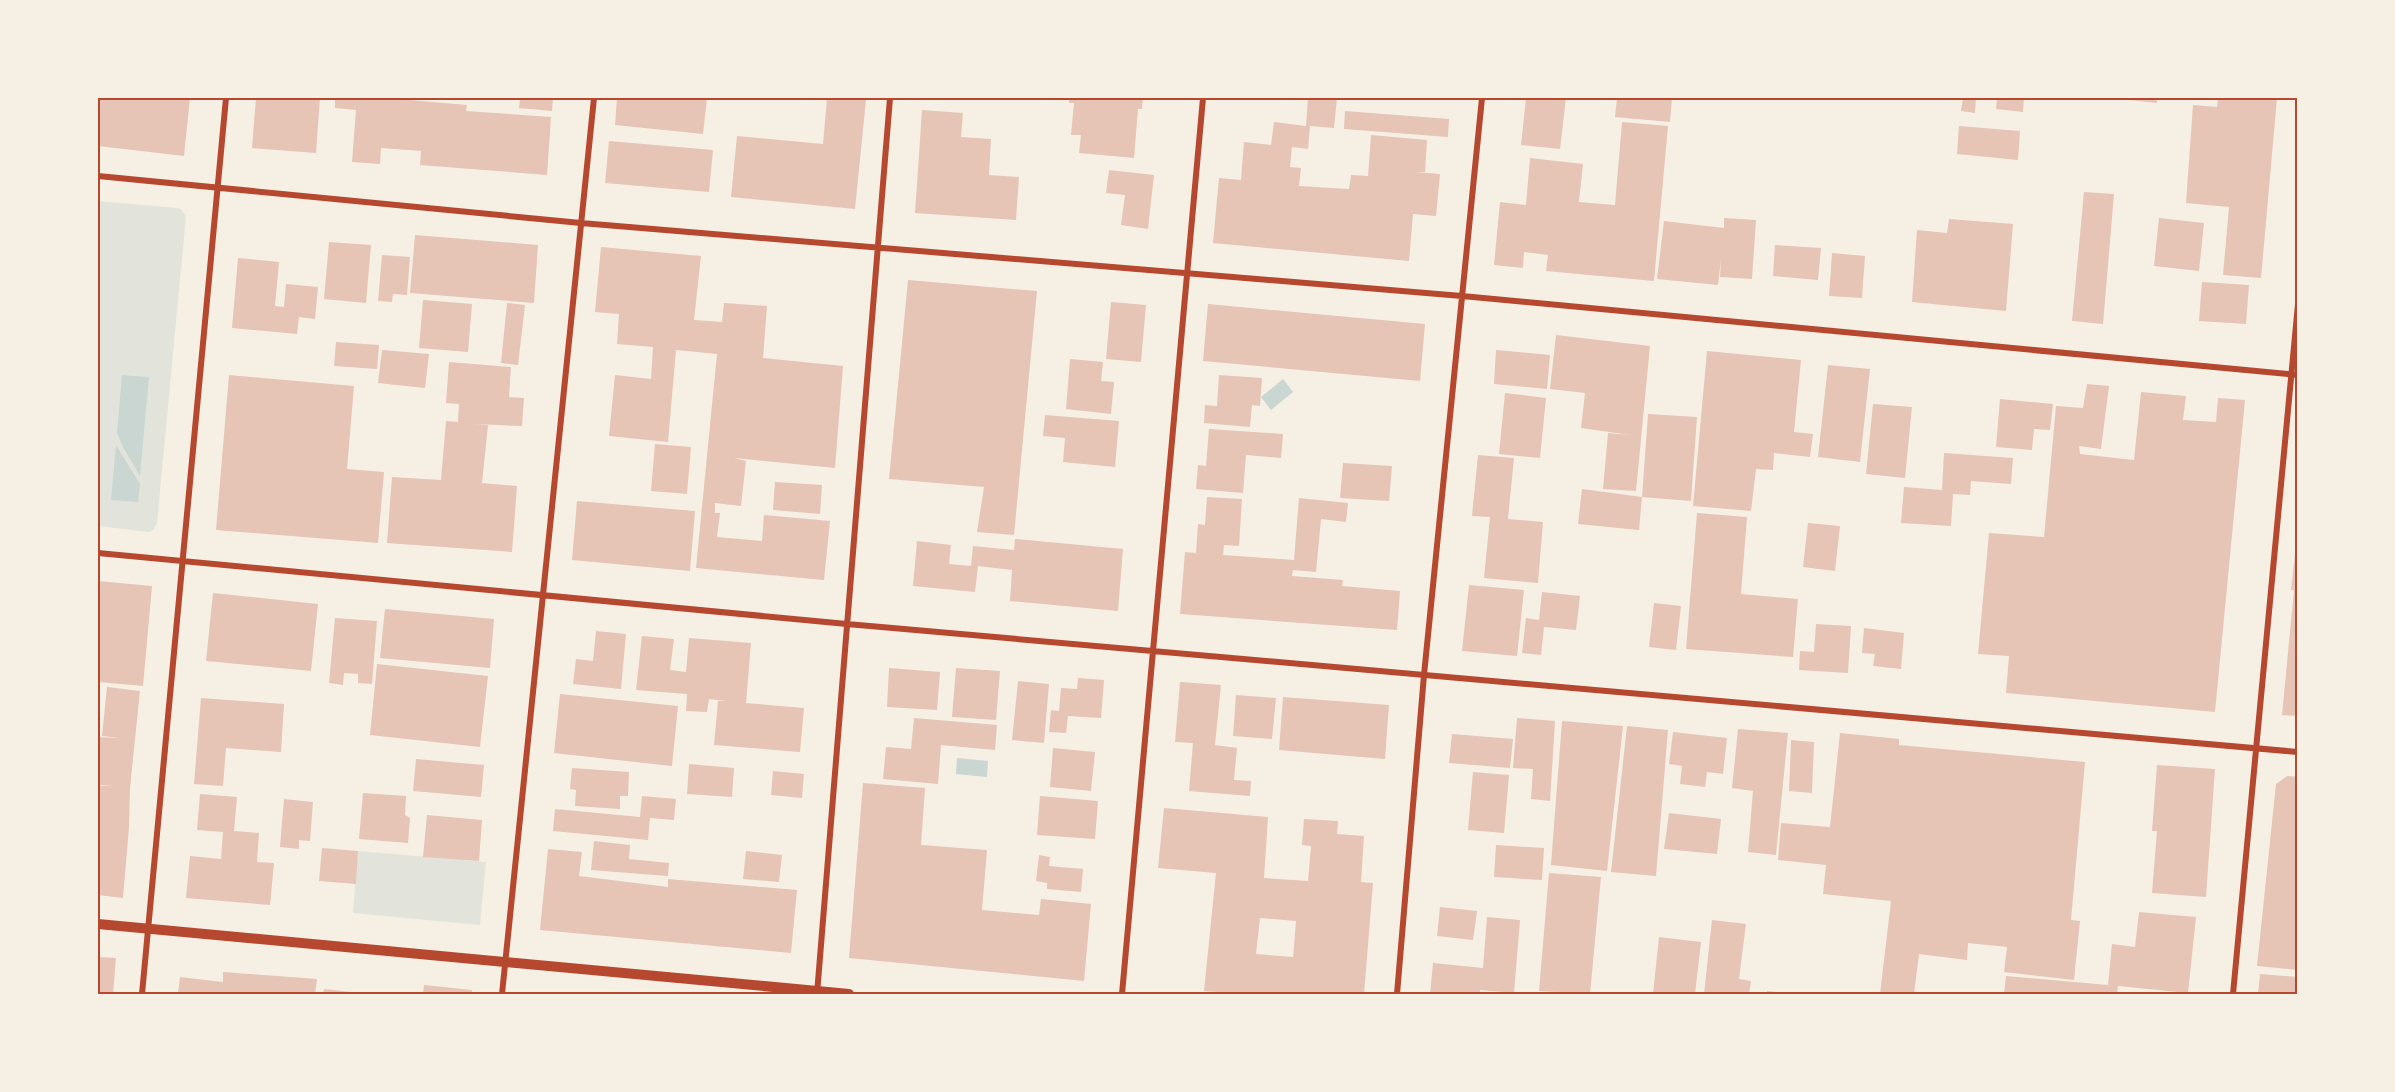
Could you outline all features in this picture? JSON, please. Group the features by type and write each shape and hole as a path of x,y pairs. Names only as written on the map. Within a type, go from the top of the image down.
{"street":[{"path":"142,994 226,98"},
{"path":"502,994 594,98"},
{"path":"817,993 890,98"},
{"path":"1122,994 1203,98"},
{"path":"1397,994 1424,675 1482,98"},
{"path":"98,176 581,223 1462,296 2294,375"},
{"path":"2233,994 2294,375 2298,304"},
{"path":"98,553 847,624 2298,752"},
{"path":"98,924 817,993 849,994"}],"shaded area":[{"path":"98,201 177,208 181,209 186,216 157,523 149,532 98,526"},
{"path":"122,375 149,377 140,476 117,433"},
{"path":"1283,379 1293,392 1271,410 1261,397"},
{"path":"116,445 140,484 138,502 111,500"},
{"path":"957,758 988,761 987,777 956,774"},
{"path":"358,851 486,862 480,925 353,913"}],"building":[{"path":"98,98 190,98 184,156 98,146"},
{"path":"256,98 320,98 316,153 252,148"},
{"path":"335,98 387,98 467,105 466,111 551,117 547,175 420,165 421,151 381,148 380,164 352,162 356,110 335,108"},
{"path":"520,98 553,98 552,111 519,108"},
{"path":"617,98 707,98 703,134 615,125"},
{"path":"827,98 866,100 855,209 731,197 737,136 823,144"},
{"path":"1069,98 1143,98 1142,109 1138,109 1134,158 1079,153 1081,135 1071,135 1074,103 1069,103"},
{"path":"1308,98 1337,98 1334,128 1310,126 1308,149 1292,147 1290,167 1301,168 1299,186 1349,189 1351,175 1368,176 1371,135 1427,140 1425,172 1415,172 1440,174 1436,216 1413,214 1409,261 1213,243 1219,178 1241,180 1244,142 1271,145 1274,122 1306,126"},
{"path":"1526,98 1566,98 1560,149 1521,145"},
{"path":"1617,98 1672,98 1670,122 1615,117"},
{"path":"1963,98 1976,98 1975,113 1961,111"},
{"path":"1997,98 2024,98 2023,112 1996,109"},
{"path":"2110,98 2157,98 2157,103"},
{"path":"2218,98 2277,98 2261,278 2223,275 2229,207 2186,203 2193,105 2217,107"},
{"path":"922,110 963,113 961,137 991,139 989,175 1019,177 1016,220 915,213"},
{"path":"1345,111 1449,119 1448,137 1344,129"},
{"path":"1622,122 1668,126 1654,281 1546,271 1548,255 1524,252 1523,268 1494,265 1500,202 1526,205 1530,158 1583,164 1579,202 1615,205"},
{"path":"1959,126 2020,131 2018,160 1957,154"},
{"path":"609,141 713,150 709,192 605,183"},
{"path":"1109,170 1154,175 1148,229 1121,225 1125,195 1106,193"},
{"path":"2084,192 2114,194 2103,324 2072,321"},
{"path":"1724,218 1756,220 1752,279 1720,277 1721,259 1718,285 1657,279 1664,221 1724,228"},
{"path":"2159,218 2204,223 2199,271 2154,266"},
{"path":"1949,219 2013,224 2006,311 1912,302 1917,230 1947,233"},
{"path":"415,235 538,245 534,303 410,293"},
{"path":"329,242 371,245 366,303 324,299"},
{"path":"1775,245 1821,248 1818,280 1773,276"},
{"path":"601,247 701,256 694,320 722,322 724,303 767,306 763,358 843,366 835,468 734,458 746,461 741,506 715,503 715,513 720,513 717,537 762,541 764,515 830,521 824,580 696,568 717,354 676,350 668,442 609,436 615,375 651,379 653,347 617,344 619,314 595,312"},
{"path":"1832,253 1865,256 1862,298 1829,296"},
{"path":"382,255 410,257 407,295 393,294 392,302 378,301"},
{"path":"238,258 279,262 275,306 284,307 286,284 318,287 315,319 299,317 297,334 232,328"},
{"path":"908,280 1037,291 1014,535 977,532 984,487 889,479"},
{"path":"2202,282 2249,285 2246,324 2199,321"},
{"path":"423,300 472,304 468,352 419,348"},
{"path":"1111,302 1146,305 1141,362 1106,359"},
{"path":"507,303 525,305 518,365 501,363"},
{"path":"1208,304 1425,324 1420,381 1203,361"},
{"path":"1556,335 1650,346 1636,491 1603,489 1608,433 1630,435 1581,428 1585,393 1550,389"},
{"path":"336,342 379,345 377,369 334,366"},
{"path":"382,350 429,354 425,388 378,383"},
{"path":"1496,350 1550,355 1547,389 1494,384"},
{"path":"1707,351 1801,360 1794,432 1813,434 1810,457 1774,453 1773,470 1756,469 1751,511 1693,506"},
{"path":"1070,359 1103,362 1101,381 1114,382 1111,414 1066,409"},
{"path":"449,362 511,367 509,397 524,398 522,426 476,424 488,425 482,483 517,486 512,552 387,543 392,477 441,480 446,421 458,422 459,404 446,403"},
{"path":"1828,365 1870,369 1860,462 1818,457"},
{"path":"229,375 354,386 347,469 384,472 378,543 216,530"},
{"path":"1219,375 1262,378 1260,406 1252,405 1250,427 1204,423 1205,405 1217,406"},
{"path":"2087,384 2109,386 2101,449 2079,446 2080,454 2134,460 2141,392 2186,396 2183,420 2216,422 2218,398 2245,400 2215,712 2006,693 2009,656 1978,654 1989,533 2044,537 2056,406 2083,408"},
{"path":"1505,393 1546,398 1540,458 1499,454"},
{"path":"2000,399 2053,404 2050,430 2034,429 2032,450 1996,447"},
{"path":"1873,404 1912,407 1905,478 1866,474"},
{"path":"1648,414 1697,417 1691,501 1642,497"},
{"path":"1045,415 1119,421 1115,467 1063,462 1065,438 1043,436"},
{"path":"1209,429 1283,434 1281,458 1246,455 1243,493 1196,489 1198,465 1206,466"},
{"path":"655,444 691,447 687,494 651,491"},
{"path":"1944,453 2013,458 2011,484 1971,481 1970,495 1953,494 1951,526 1901,523 1904,487 1942,490"},
{"path":"1478,455 1514,458 1508,519 1543,522 1538,583 1484,578 1490,517 1472,516"},
{"path":"1343,463 1392,466 1389,501 1340,498"},
{"path":"775,482 822,485 820,514 773,510"},
{"path":"1582,489 1642,497 1639,530 1578,524"},
{"path":"1207,497 1242,499 1239,546 1224,545 1223,555 1294,560 1299,498 1348,503 1346,522 1321,519 1316,572 1293,570 1292,576 1343,580 1342,586 1400,591 1397,630 1180,614 1185,552 1196,553 1198,524 1205,525"},
{"path":"577,501 695,511 690,571 572,560"},
{"path":"1697,513 1747,517 1741,594 1798,599 1793,657 1686,649"},
{"path":"1808,523 1840,526 1835,571 1803,567"},
{"path":"1015,539 1123,549 1118,611 1010,601 1012,570 978,566 975,592 913,586 917,541 951,545 949,564 971,566 973,546 1014,550"},
{"path":"2296,545 2298,545 2298,716 2282,715"},
{"path":"98,581 152,586 143,686 98,682"},
{"path":"1469,585 1524,590 1517,656 1462,651"},
{"path":"1542,592 1580,596 1576,630 1544,627 1541,655 1522,653 1526,618 1539,620"},
{"path":"213,593 318,604 311,671 206,661"},
{"path":"1654,603 1681,606 1676,650 1649,647"},
{"path":"385,609 494,619 490,668 380,658"},
{"path":"335,618 377,621 372,684 358,683 358,674 344,673 343,685 329,683"},
{"path":"1816,624 1851,626 1848,673 1799,670 1800,651 1814,652"},
{"path":"1864,628 1904,633 1901,669 1873,666 1875,654 1862,653"},
{"path":"596,631 626,634 621,689 573,684 576,659 593,661"},
{"path":"642,636 674,639 670,670 686,672 689,638 751,643 746,703 804,708 800,752 714,745 718,701 726,701 709,699 707,712 686,711 687,694 636,690"},
{"path":"377,664 488,676 480,747 370,735"},
{"path":"889,668 940,672 937,710 887,707"},
{"path":"956,668 1000,671 996,720 952,717"},
{"path":"1078,678 1104,680 1101,718 1068,716 1066,733 1049,732 1051,710 1059,711 1061,688 1077,689"},
{"path":"1018,681 1049,684 1044,743 1012,740"},
{"path":"1180,682 1221,685 1215,745 1237,748 1234,780 1251,781 1250,796 1189,791 1193,743 1175,742"},
{"path":"107,687 140,691 130,788 123,898 98,895 98,786 115,786 98,785 98,737 120,738 102,736"},
{"path":"560,694 678,706 672,766 554,753"},
{"path":"1236,695 1276,698 1272,739 1233,736"},
{"path":"1283,697 1389,705 1385,759 1279,750"},
{"path":"201,698 284,704 281,752 226,748 223,786 194,784"},
{"path":"914,718 997,725 995,750 941,745 938,784 883,779 886,747 911,749"},
{"path":"1517,718 1555,721 1550,801 1531,799 1533,769 1513,768"},
{"path":"1562,721 1623,726 1607,871 1551,865"},
{"path":"1627,726 1668,730 1656,876 1611,872"},
{"path":"1738,729 1788,733 1776,855 1748,852 1753,791 1732,788"},
{"path":"1673,732 1727,738 1723,774 1707,772 1705,787 1680,784 1682,766 1669,764"},
{"path":"1840,733 1899,739 1899,745 2085,762 2071,920 2080,921 2074,980 2004,972 2007,947 1968,943 1967,960 1919,954 1914,994 1880,994 1891,901 1823,894 1826,865 1778,860 1781,823 1830,827"},
{"path":"1452,734 1513,739 1510,768 1449,763"},
{"path":"1791,740 1814,742 1812,793 1789,791"},
{"path":"1053,748 1095,752 1091,791 1050,787"},
{"path":"416,759 484,765 481,797 413,791"},
{"path":"689,764 734,768 732,797 687,794"},
{"path":"2157,765 2215,769 2206,897 2152,893 2157,831 2152,831"},
{"path":"572,768 629,772 628,796 620,796 620,809 575,806 576,790 570,789"},
{"path":"773,771 804,774 802,798 771,795"},
{"path":"1473,772 1509,775 1504,833 1468,830"},
{"path":"2287,776 2298,777 2298,970 2257,966 2276,784"},
{"path":"863,783 925,788 921,845 987,850 982,910 1039,915 1041,899 1091,904 1084,981 849,958"},
{"path":"363,793 406,796 405,815 410,818 408,843 359,839"},
{"path":"200,794 237,797 234,831 259,833 257,862 274,863 270,905 186,898 190,856 221,859 223,832 197,830"},
{"path":"642,796 676,799 674,820 650,818 648,840 553,831 555,809 640,817"},
{"path":"1040,796 1098,801 1095,839 1037,835"},
{"path":"284,799 313,802 310,841 299,840 299,849 280,847"},
{"path":"1164,808 1268,817 1264,878 1308,881 1311,846 1302,845 1304,819 1338,821 1337,834 1364,836 1361,882 1373,883 1364,994 1242,994 1204,991 1216,873 1158,868","holes":["1260,918 1296,921 1293,957 1256,954"]},
{"path":"1669,813 1721,819 1717,854 1664,849"},
{"path":"427,815 482,820 479,861 423,857"},
{"path":"594,841 630,845 629,859 669,863 668,876 591,870"},
{"path":"1496,845 1544,848 1542,880 1494,877"},
{"path":"322,848 358,851 356,884 319,881"},
{"path":"548,849 582,852 579,876 668,887 668,879 797,890 791,953 540,930"},
{"path":"746,851 782,855 779,882 743,879"},
{"path":"1039,855 1050,857 1049,866 1083,869 1081,892 1047,889 1047,883 1036,881"},
{"path":"1549,873 1601,877 1590,994 1539,991"},
{"path":"1440,907 1477,911 1473,940 1437,936"},
{"path":"2139,912 2196,917 2188,993 2118,986 2117,994 2004,994 2006,976 2108,985 2112,944 2135,947"},
{"path":"1487,917 1520,920 1514,993 1480,990 1480,994 1430,994 1433,963 1483,968"},
{"path":"1712,920 1746,924 1739,979 1751,981 1749,994 1704,994"},
{"path":"1659,937 1701,942 1695,994 1653,994"},
{"path":"98,957 116,958 113,994 98,994"},
{"path":"223,972 317,979 315,994 178,994 180,977 223,982"},
{"path":"2260,974 2298,977 2298,994 2258,994"},
{"path":"424,985 472,990 472,994 423,994"},
{"path":"324,989 360,993 360,994 323,994"},
{"path":"1767,991 1787,993 1787,994 1767,994"}]}
